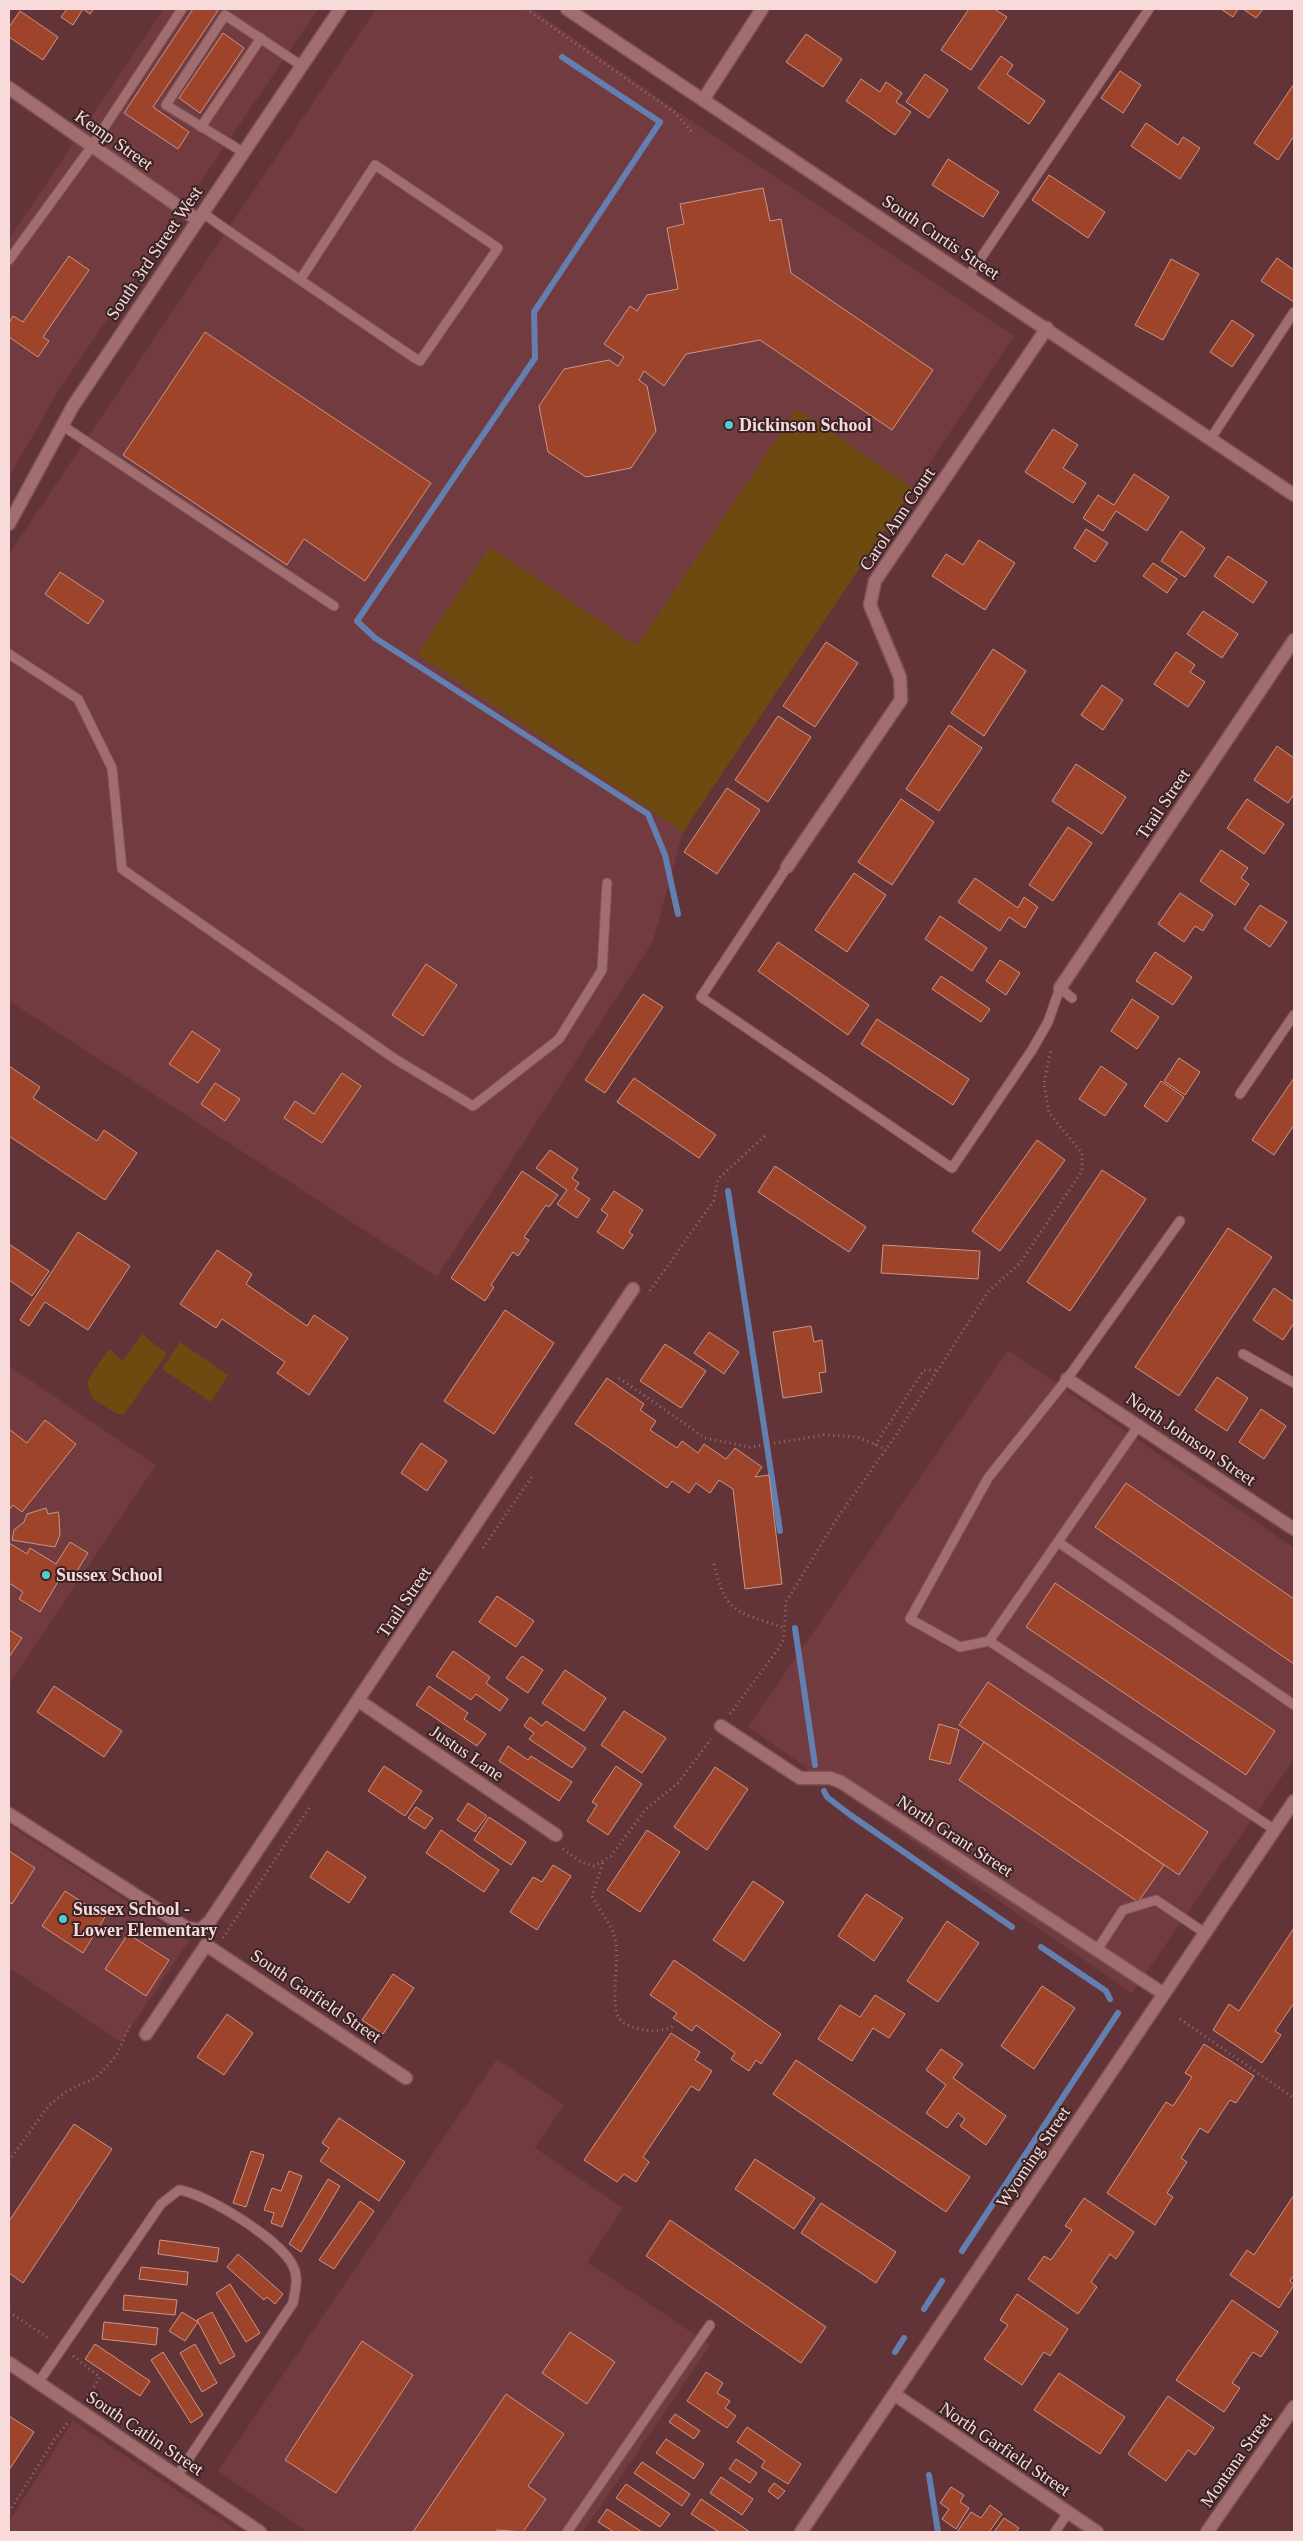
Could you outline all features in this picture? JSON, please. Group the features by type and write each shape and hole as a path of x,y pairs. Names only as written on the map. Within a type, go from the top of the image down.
{"street":[{"name":"South 3rd Street West","path":"9,524 63,426 138,307 201,217 340,9"},
{"name":"South Curtis Street","path":"567,9 1047,328 1294,495"},
{"path":"703,100 762,9"},
{"name":"Kemp Street","path":"9,88 92,146 201,217"},
{"name":"Carol Ann Court","path":"787,867 901,700 900,678 870,605 875,581 1047,328"},
{"name":"Trail Street","path":"1060,988 1294,640"},
{"name":"Trail Street","path":"200,1930 210,1921 359,1701 633,1290"},
{"name":"North Johnson Street","path":"1067,1379 1294,1529"},
{"name":"Justus Lane","path":"359,1701 556,1835"},
{"name":"North Grant Street","path":"720,1726 800,1778 830,1778 841,1782 1164,1994"},
{"name":"Wyoming Street","path":"801,2532 1294,1801"},
{"path":"9,1814 187,1928 200,1930 210,1948 146,2034"},
{"name":"South Garfield Street","path":"210,1948 406,2078"},
{"name":"South Catlin Street","path":"9,2363 79,2408 260,2532"},
{"name":"North Garfield Street","path":"894,2394 1097,2532"},
{"name":"Montana Street","path":"1207,2532 1294,2407"}],"lane":[{"path":"9,260 92,146 182,9"},
{"path":"968,277 1149,9"},
{"path":"244,152 166,105 225,14 302,66"},
{"path":"202,127 261,38"},
{"path":"201,217 300,280 420,361 498,248 375,166 300,280"},
{"path":"1211,438 1294,312"},
{"path":"63,426 334,606"},
{"path":"9,654 78,699 112,768 122,869 395,1059 473,1106 559,1039 602,970 607,883"},
{"path":"787,867 701,996 952,1168 1032,1050 1048,1022 1060,988 1072,998"},
{"path":"1240,1094 1294,1015"},
{"path":"1139,1425 989,1641 960,1647 910,1619 988,1478 1067,1379 1180,1221"},
{"path":"1243,1354 1294,1383"},
{"path":"1058,1542 1294,1705"},
{"path":"989,1641 1275,1830"},
{"path":"1097,1950 1123,1910 1156,1900 1205,1933"},
{"path":"38,2383 161,2204 179,2190 204,2198 226,2209 275,2246 292,2264 297,2278 292,2303 177,2476"},
{"path":"568,2532 710,2325"},
{"path":"1054,2532 1068,2513"}],"path":[{"path":"526,9 674,112 692,133"},
{"path":"556,1835 564,1850 580,1862 594,1866 611,1856 644,1810 678,1782 779,1648 784,1638 786,1602 838,1517 886,1449 988,1292 1020,1263 1082,1171 1082,1153 1049,1113 1044,1083 1052,1048"},
{"path":"646,1297 714,1200 718,1178 766,1135"},
{"path":"875,1445 924,1370 938,1370"},
{"path":"619,1378 704,1438 750,1447 824,1435 857,1437 886,1449"},
{"path":"483,1548 533,1475"},
{"path":"714,1564 720,1588 733,1609 784,1628"},
{"path":"210,1948 311,1804"},
{"path":"603,1862 592,1896 611,1925 616,1940 618,1965 614,2005 618,2018 631,2027 644,2030 662,2031 676,2025"},
{"path":"1180,2019 1294,2098"},
{"path":"9,2161 49,2105 67,2091 97,2077"},
{"path":"9,2512 62,2430"}],"shaded area":[{"path":"164,9 318,9 59,390 9,477 9,239"},
{"path":"376,9 532,9 680,113 1014,336 683,832 653,941 437,1277 9,1001 9,554"},
{"path":"797,409 913,488 683,832 417,654 490,547 637,646"},
{"path":"142,1334 167,1354 124,1414 117,1414 92,1398 87,1381 109,1349 123,1361"},
{"path":"180,1342 228,1375 211,1402 162,1369"},
{"path":"1008,1350 1294,1548 1294,1759 1132,1993 748,1727"},
{"name":"Sussex School","path":"9,1366 156,1465 9,1684"},
{"path":"9,1825 189,1941 121,2042 9,1968"},
{"path":"497,2059 564,2105 535,2148 623,2208 587,2262 710,2345 583,2532 308,2532 218,2471"},
{"path":"73,2421 239,2532 9,2532 9,2522"}],"building":[{"path":"67,9 83,9 73,25 61,17"},
{"path":"83,9 94,9 90,14"},
{"path":"193,9 219,9 153,107 189,132 178,149 124,113"},
{"path":"969,9 994,9 1007,17 971,70 941,50"},
{"path":"1221,9 1238,9 1233,17"},
{"path":"1243,9 1263,9 1256,18"},
{"path":"20,11 58,37 43,60 9,37 9,27"},
{"path":"223,33 244,48 200,113 179,98"},
{"path":"806,34 842,59 823,87 786,62"},
{"path":"1001,56 1013,65 1007,74 1045,101 1029,124 978,88"},
{"path":"1120,71 1141,85 1123,113 1101,98"},
{"path":"925,74 948,90 929,118 906,102"},
{"path":"861,79 880,92 886,82 902,93 896,102 911,112 895,135 846,101"},
{"path":"1294,84 1294,136 1278,160 1254,143"},
{"path":"1146,123 1178,145 1183,137 1200,148 1180,179 1131,146"},
{"path":"948,159 999,192 983,217 932,185"},
{"path":"1049,175 1105,212 1088,238 1032,200"},
{"path":"763,188 770,221 781,219 791,273 933,370 892,430 760,340 686,354 664,386 644,371 639,380 647,386 656,431 631,468 586,477 548,452 539,406 564,369 609,360 618,366 624,357 604,344 630,306 637,311 647,295 678,289 667,228 684,224 680,204"},
{"path":"69,256 89,270 43,337 49,341 38,357 9,337 9,323 13,316 23,322"},
{"path":"1277,258 1294,270 1294,302 1261,281"},
{"path":"1171,259 1199,274 1163,340 1135,325"},
{"path":"1232,320 1254,335 1232,367 1210,352"},
{"path":"205,332 431,483 365,581 304,539 287,565 123,455"},
{"path":"1053,429 1078,445 1063,468 1086,483 1073,503 1025,472"},
{"path":"1134,474 1169,497 1147,531 1116,511 1103,531 1083,518 1098,495 1114,505"},
{"path":"1086,529 1108,543 1095,562 1074,548"},
{"path":"1181,531 1205,548 1185,577 1161,561"},
{"path":"979,540 1015,563 985,610 932,576 946,554 963,565"},
{"path":"1228,556 1267,582 1253,603 1214,576"},
{"path":"1153,563 1177,579 1167,593 1143,576"},
{"path":"60,572 104,601 88,624 45,594"},
{"path":"1203,611 1238,634 1222,658 1187,634"},
{"path":"826,642 858,663 815,727 783,706"},
{"path":"993,649 1026,671 984,736 951,713"},
{"path":"1176,652 1195,665 1190,672 1205,682 1188,707 1154,684"},
{"path":"1102,685 1123,700 1103,730 1081,715"},
{"path":"778,716 811,737 768,802 735,780"},
{"path":"949,725 982,748 939,811 906,789"},
{"path":"1277,746 1294,758 1294,794 1288,803 1254,780"},
{"path":"1076,764 1126,797 1102,834 1052,801"},
{"path":"727,788 760,810 717,874 684,852"},
{"path":"901,799 934,822 892,885 858,862"},
{"path":"1247,799 1284,824 1264,854 1227,828"},
{"path":"1068,827 1092,843 1053,901 1029,885"},
{"path":"1221,850 1248,868 1241,878 1249,884 1235,905 1200,881"},
{"path":"854,873 886,895 847,952 815,930"},
{"path":"975,878 1018,908 1024,897 1038,907 1025,928 1009,917 1000,931 958,902"},
{"path":"1180,893 1213,915 1203,931 1195,926 1184,942 1158,924"},
{"path":"1260,905 1287,922 1270,947 1244,929"},
{"path":"940,916 987,948 972,971 925,939"},
{"path":"778,942 869,1005 848,1035 758,971"},
{"path":"1155,952 1192,977 1173,1005 1136,981"},
{"path":"1000,960 1020,973 1006,995 986,981"},
{"path":"426,964 457,985 423,1036 392,1015"},
{"path":"941,976 990,1009 981,1022 932,989"},
{"path":"643,994 663,1007 605,1093 585,1080"},
{"path":"1132,999 1159,1017 1137,1049 1111,1031"},
{"path":"877,1019 969,1079 953,1105 861,1044"},
{"path":"192,1031 220,1050 198,1083 169,1064"},
{"path":"1179,1058 1200,1072 1185,1095 1164,1081"},
{"path":"9,1066 40,1087 33,1098 97,1141 104,1130 137,1153 105,1200 9,1136"},
{"path":"1101,1066 1127,1084 1105,1116 1079,1099"},
{"path":"342,1073 361,1086 322,1143 284,1118 295,1101 314,1114"},
{"path":"634,1078 716,1135 699,1158 617,1102"},
{"path":"1294,1078 1294,1125 1274,1155 1252,1140"},
{"path":"1161,1081 1184,1097 1167,1122 1144,1106"},
{"path":"215,1083 240,1099 225,1121 201,1104"},
{"path":"1037,1140 1065,1160 1000,1251 972,1231"},
{"path":"550,1150 578,1169 572,1178 579,1183 575,1189 590,1199 577,1218 557,1204 567,1190 536,1168"},
{"path":"775,1166 866,1227 849,1252 758,1192"},
{"path":"1102,1170 1146,1199 1070,1311 1027,1282"},
{"path":"522,1171 558,1195 549,1207 546,1205 524,1237 529,1240 518,1256 513,1252 491,1285 494,1287 485,1301 451,1278"},
{"path":"614,1191 643,1210 629,1232 633,1235 623,1249 597,1232 608,1215 601,1210"},
{"path":"1228,1228 1272,1257 1179,1396 1135,1367"},
{"path":"78,1232 130,1266 88,1330 45,1302 29,1326 20,1320"},
{"path":"9,1244 49,1271 32,1296 9,1280"},
{"path":"883,1245 980,1251 978,1279 881,1273"},
{"path":"217,1250 252,1274 246,1284 307,1326 314,1315 348,1338 309,1395 277,1373 285,1362 222,1319 216,1328 180,1304"},
{"path":"1274,1288 1294,1302 1294,1323 1283,1340 1253,1320"},
{"path":"505,1310 554,1343 494,1434 444,1401"},
{"path":"811,1326 814,1342 822,1340 826,1372 819,1373 822,1392 783,1398 773,1332"},
{"path":"709,1332 739,1352 724,1374 694,1353"},
{"path":"665,1344 706,1371 681,1408 640,1381"},
{"path":"1217,1377 1248,1398 1227,1431 1195,1410"},
{"path":"607,1378 644,1404 640,1410 656,1421 650,1430 677,1448 682,1441 698,1453 704,1444 726,1459 735,1448 762,1467 755,1477 769,1475 782,1584 745,1589 733,1489 719,1480 710,1493 696,1483 689,1493 672,1481 667,1488 575,1424"},
{"path":"1261,1409 1286,1426 1264,1459 1239,1442"},
{"path":"45,1420 76,1444 22,1512 13,1505 9,1510 9,1429 27,1443"},
{"path":"421,1443 447,1461 427,1491 401,1473"},
{"path":"1126,1483 1294,1599 1294,1664 1095,1527"},
{"path":"46,1508 48,1514 58,1512 59,1516 60,1535 55,1547 12,1540 14,1530 24,1522 27,1514"},
{"path":"70,1542 88,1553 71,1581 62,1575 40,1612 19,1599 23,1592 9,1583 9,1543 27,1554 30,1548 56,1564"},
{"path":"1055,1583 1275,1731 1246,1775 1026,1627"},
{"path":"497,1596 534,1621 516,1647 479,1622"},
{"path":"9,1630 22,1638 9,1657"},
{"path":"453,1651 490,1677 486,1683 508,1699 500,1711 476,1694 471,1700 436,1676"},
{"path":"522,1656 543,1670 528,1693 506,1678"},
{"path":"565,1670 606,1698 584,1731 542,1703"},
{"path":"988,1682 1208,1832 1179,1875 959,1725"},
{"path":"54,1686 122,1731 104,1757 37,1712"},
{"path":"429,1686 468,1713 464,1719 486,1734 477,1746 416,1705"},
{"path":"624,1711 666,1738 642,1773 601,1745"},
{"path":"530,1717 542,1726 546,1721 586,1748 572,1768 529,1739 534,1733 524,1726"},
{"path":"939,1724 959,1730 950,1764 929,1759"},
{"path":"984,1742 1164,1865 1138,1902 959,1780"},
{"path":"508,1746 528,1760 531,1756 572,1782 559,1801 499,1761"},
{"path":"384,1766 422,1791 405,1816 368,1791"},
{"path":"616,1766 642,1784 608,1835 587,1821 597,1805 592,1802"},
{"path":"715,1767 748,1789 707,1850 674,1827"},
{"path":"468,1803 487,1816 475,1832 457,1820"},
{"path":"416,1807 433,1818 425,1829 408,1818"},
{"path":"489,1817 526,1842 511,1865 474,1840"},
{"path":"441,1830 499,1870 484,1892 426,1853"},
{"path":"647,1830 680,1852 640,1912 607,1890"},
{"path":"9,1851 35,1868 12,1904 9,1902"},
{"path":"327,1851 366,1877 349,1903 310,1877"},
{"path":"553,1865 571,1876 537,1930 510,1912 533,1877 542,1882"},
{"path":"753,1881 784,1902 744,1961 713,1940"},
{"path":"65,1891 105,1917 83,1953 42,1926"},
{"path":"866,1894 903,1918 874,1961 838,1936"},
{"path":"947,1921 979,1943 938,2002 907,1981"},
{"path":"1294,1928 1294,2003 1275,2031 1281,2035 1262,2063 1213,2030 1229,2004 1239,2011"},
{"path":"128,1934 169,1960 146,1996 105,1969"},
{"path":"674,1960 781,2034 761,2064 756,2060 749,2071 731,2059 735,2053 696,2025 692,2031 673,2018 677,2013 650,1995"},
{"path":"393,1974 414,1988 383,2034 362,2020"},
{"path":"1042,1986 1075,2008 1034,2069 1001,2046"},
{"path":"875,1995 905,2014 889,2038 873,2028 852,2061 818,2039 840,2005 860,2017"},
{"path":"227,2014 253,2033 224,2075 197,2057"},
{"path":"671,2033 700,2052 695,2060 712,2071 699,2091 691,2086 643,2157 649,2162 636,2182 624,2174 617,2182 584,2160"},
{"path":"1204,2044 1254,2076 1236,2103 1230,2100 1208,2133 1200,2128 1181,2158 1187,2162 1167,2193 1173,2197 1155,2225 1107,2193 1166,2102 1173,2106 1192,2077 1185,2073"},
{"path":"941,2049 963,2064 953,2078 1006,2116 986,2145 960,2126 965,2119 958,2113 947,2128 926,2113 946,2085 926,2070"},
{"path":"796,2060 970,2177 946,2212 773,2094"},
{"path":"339,2118 405,2162 379,2201 320,2161 329,2148 322,2143"},
{"path":"74,2124 112,2149 23,2283 9,2273 9,2221"},
{"path":"251,2151 264,2155 246,2207 233,2203"},
{"path":"755,2159 815,2198 794,2229 735,2189"},
{"path":"289,2171 302,2176 282,2227 271,2223 274,2213 264,2210 272,2188 281,2191"},
{"path":"328,2179 340,2186 301,2252 289,2244"},
{"path":"1294,2195 1294,2275 1290,2281 1294,2285 1279,2308 1230,2275 1247,2250 1254,2255"},
{"path":"1084,2198 1134,2232 1116,2259 1110,2254 1091,2282 1097,2287 1078,2314 1028,2279 1044,2256 1051,2260 1072,2230 1065,2226"},
{"path":"360,2201 374,2211 334,2269 319,2260"},
{"path":"821,2203 896,2252 876,2283 801,2233"},
{"path":"670,2220 826,2327 801,2363 646,2256"},
{"path":"160,2240 219,2248 217,2262 158,2254"},
{"path":"238,2254 283,2294 275,2304 267,2297 264,2300 227,2267"},
{"path":"141,2267 188,2272 187,2285 139,2279"},
{"path":"230,2284 260,2333 246,2342 216,2293"},
{"path":"1017,2294 1068,2329 1050,2356 1044,2352 1022,2385 984,2359 1008,2325 1000,2320"},
{"path":"124,2295 177,2300 175,2315 123,2310"},
{"path":"1232,2300 1278,2332 1261,2357 1253,2352 1232,2383 1240,2388 1224,2412 1176,2380"},
{"path":"182,2312 198,2322 185,2341 169,2331"},
{"path":"212,2312 235,2356 220,2364 197,2320"},
{"path":"104,2322 158,2328 156,2345 102,2339"},
{"path":"570,2332 615,2362 587,2404 542,2373"},
{"path":"362,2341 413,2375 336,2493 285,2460"},
{"path":"95,2344 150,2381 140,2396 85,2359"},
{"path":"195,2344 217,2383 202,2392 180,2353"},
{"path":"163,2352 203,2415 191,2423 151,2360"},
{"path":"706,2372 723,2383 717,2393 730,2401 725,2408 736,2416 727,2428 687,2401"},
{"path":"1059,2373 1125,2417 1100,2454 1034,2410"},
{"path":"506,2394 564,2434 528,2486 546,2499 523,2532 497,2530 496,2532 413,2532"},
{"path":"1168,2396 1214,2428 1195,2455 1188,2450 1166,2481 1128,2454"},
{"path":"675,2414 700,2431 694,2439 669,2422"},
{"path":"9,2416 34,2432 9,2470"},
{"path":"747,2427 801,2464 788,2484 761,2467 765,2461 737,2442"},
{"path":"666,2439 704,2464 694,2479 656,2453"},
{"path":"736,2459 757,2473 750,2483 729,2469"},
{"path":"642,2462 690,2494 682,2506 634,2473"},
{"path":"721,2477 753,2499 742,2515 710,2493"},
{"path":"774,2483 785,2491 778,2499 768,2491"},
{"path":"626,2484 670,2514 660,2527 616,2498"},
{"path":"951,2487 964,2495 960,2502 969,2508 956,2529 942,2519 949,2509 940,2503"},
{"path":"701,2499 750,2532 719,2532 691,2514"},
{"path":"990,2505 1002,2514 989,2532 957,2532 971,2512 981,2518"},
{"path":"607,2509 642,2532 614,2532 598,2522"},
{"path":"1004,2518 1019,2528 1016,2532 994,2532"}],"waterway":[{"path":"562,57 660,122 534,312 535,358 357,621 375,638 648,814 665,855 678,914"},
{"path":"728,1191 780,1531"},
{"path":"795,1628 815,1765"},
{"path":"824,1791 827,1797 849,1814 1012,1927"},
{"path":"1041,1947 1106,1991 1110,1999"},
{"path":"962,2251 1118,2013"},
{"path":"924,2309 942,2281"},
{"path":"895,2352 904,2338"},
{"path":"929,2475 938,2532"}],"place":[{"name":"Dickinson School","path":"729,425"},
{"name":"Sussex School","path":"46,1575"},
{"name":"Sussex School - Lower Elementary","path":"63,1919"}]}
